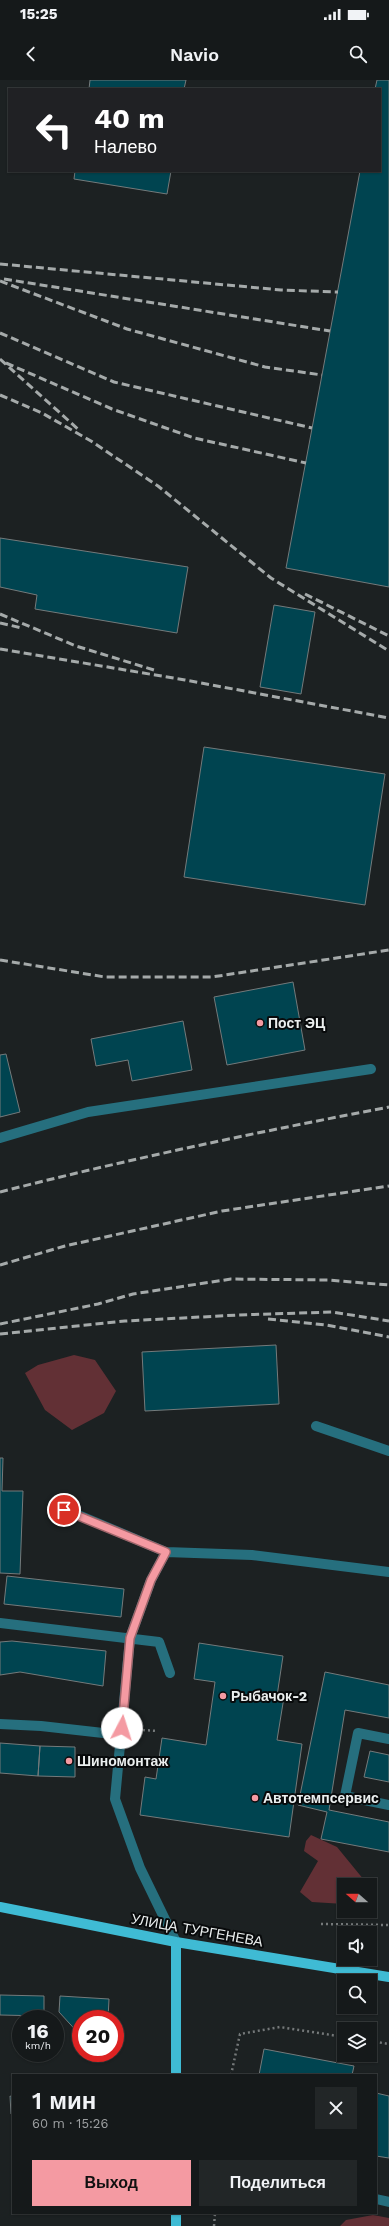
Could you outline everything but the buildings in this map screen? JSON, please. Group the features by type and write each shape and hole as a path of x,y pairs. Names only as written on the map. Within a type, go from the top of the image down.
{"main road":[{"name":"УЛИЦА ТУРГЕНЕВА","path":"0,1907 176,1942 389,1977"},
{"path":"176,1942 176,2074"},
{"path":"176,2214 176,2226"}],"lane":[{"path":"0,1138 88,1112 371,1069"},
{"path":"316,1426 389,1450"},
{"path":"64,1510 166,1552 252,1555 389,1572"},
{"path":"166,1552 151,1580 130,1638 116,1799 140,1868 176,1942"},
{"path":"0,1623 159,1642 170,1673"},
{"path":"0,1724 41,1726 121,1734"},
{"path":"389,1739 358,1733 345,1796 389,1805"},
{"path":"377,2199 389,2202"}],"path":[{"path":"321,1924 389,1925"},
{"path":"231,2074 240,2034 280,2027 337,2036"},
{"path":"377,2042 389,2044"},
{"path":"214,2226 215,2214"}],"shaded area":[{"path":"74,1355 95,1360 116,1391 104,1413 72,1430 45,1410 25,1373 38,1365"},
{"path":"311,1835 337,1847 362,1878 337,1878 337,1904 312,1902 300,1892 318,1861 304,1851 306,1841"},
{"path":"373,2215 389,2218 389,2226 340,2226 346,2220"}],"railway":[{"path":"0,264 281,290 338,292"},
{"path":"4,279 330,331"},
{"path":"0,281 127,329 265,367 322,375"},
{"path":"0,333 114,382 312,428"},
{"path":"0,359 79,430"},
{"path":"6,363 112,409 194,438 306,463"},
{"path":"0,395 42,413 91,441 158,486 271,578 389,651"},
{"path":"305,594 389,636"},
{"path":"0,614 76,646 154,670"},
{"path":"0,623 22,628"},
{"path":"0,649 185,680 389,718"},
{"path":"0,960 105,977 212,977 389,950"},
{"path":"0,1192 194,1146 389,1107"},
{"path":"0,1265 65,1246 222,1211 389,1186"},
{"path":"0,1324 98,1304 133,1294 231,1279 328,1280 389,1285"},
{"path":"0,1334 125,1321 239,1315 332,1312 389,1321"},
{"path":"268,1319 326,1325 389,1337"}],"place":[{"name":"Пост ЭЦ","path":"260,1023"},
{"name":"Рыбачок-2","path":"223,1696"},
{"name":"Шиномонтаж","path":"69,1761"},
{"name":"Автотемпсервис","path":"255,1798"}],"route":[{"path":"64,1510 166,1552 151,1580 130,1638 122,1728"}]}
